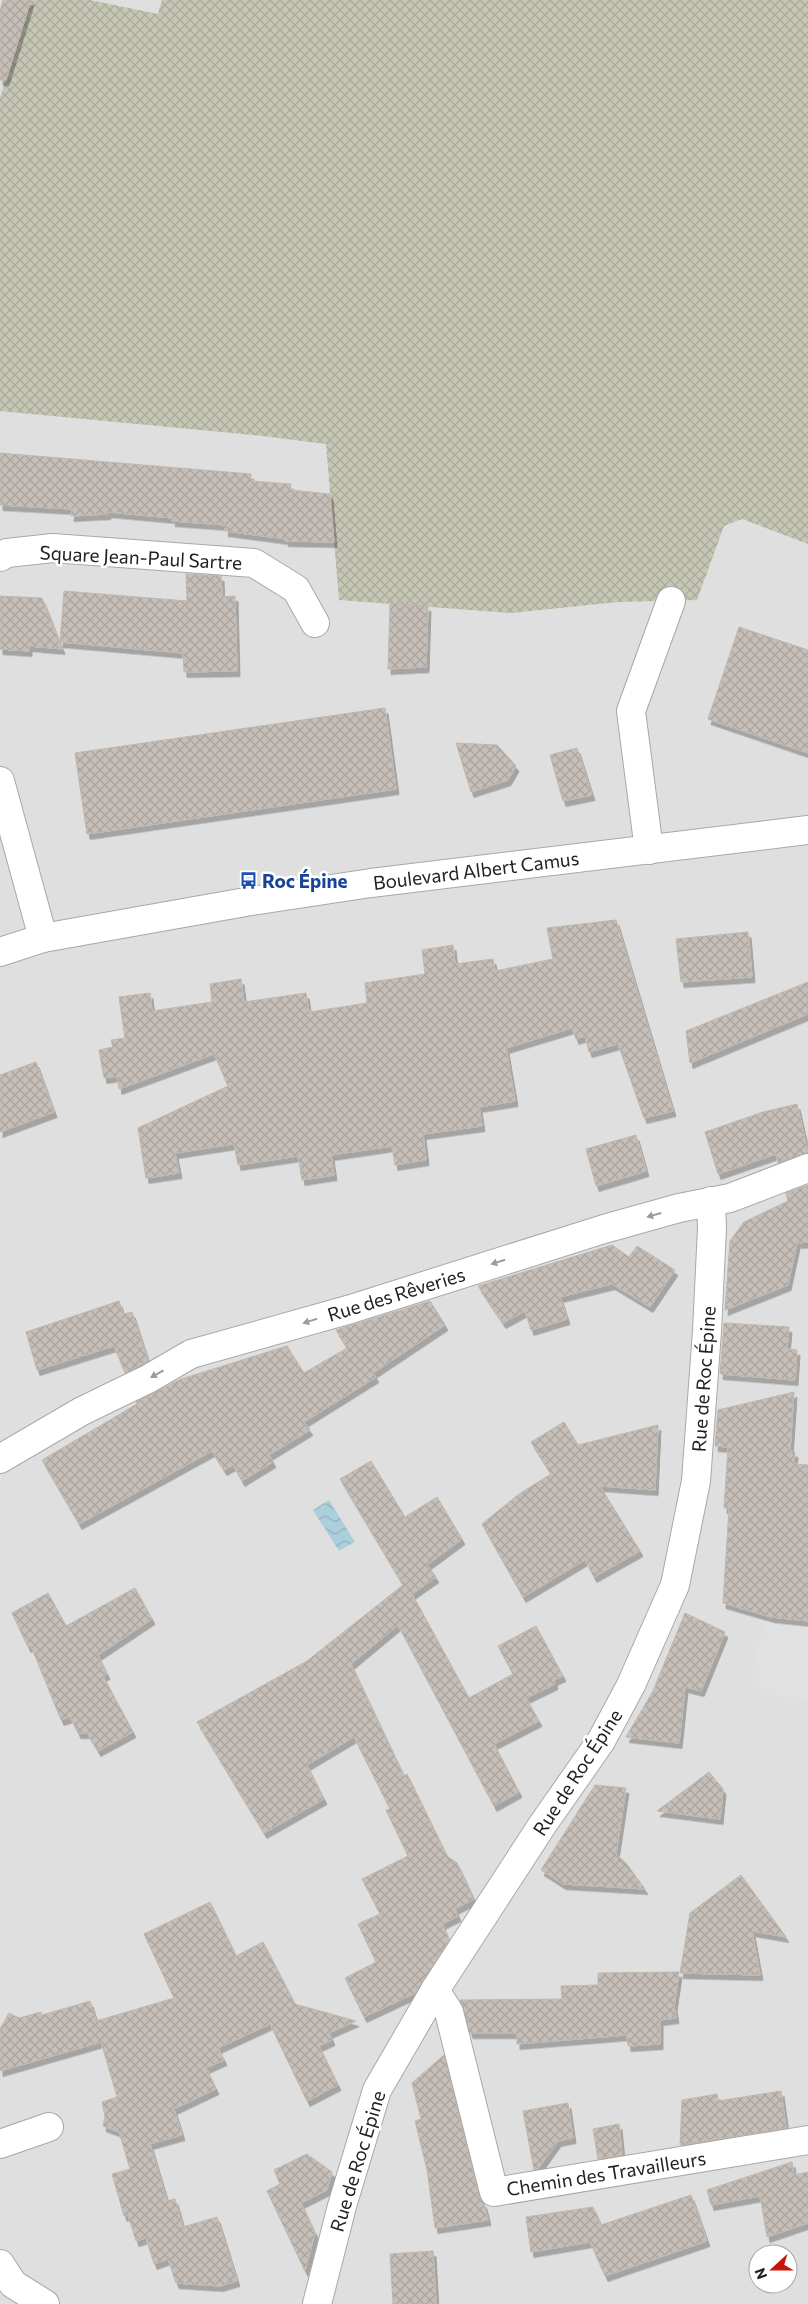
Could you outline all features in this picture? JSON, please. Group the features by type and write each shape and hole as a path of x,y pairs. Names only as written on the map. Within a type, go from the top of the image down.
{"street":[{"name":"Square Jean-Paul Sartre","path":"0,557 7,552 53,548 254,563 296,588 315,623"},
{"path":"649,850 631,711 671,601"},
{"path":"0,781 43,938"},
{"name":"Boulevard Albert Camus","path":"0,952 43,938 251,901 371,883 808,830"},
{"name":"Rue des Rêveries","path":"0,1459 82,1411 148,1379 191,1354 342,1311 604,1229 706,1202 730,1198 808,1168"},
{"name":"Rue de Roc Épine","path":"317,2304 342,2206 377,2090 435,1990 543,1824 601,1741 631,1686 675,1585 696,1481 707,1331 712,1228 706,1202"},
{"name":"Chemin des Travailleurs","path":"435,1990 449,2012 494,2192 808,2140"},
{"path":"0,2144 50,2127"},
{"path":"0,2264 13,2284 45,2304"}],"shaded area":[{"path":"0,0 234,0 808,204 808,2304 0,2304"},
{"path":"31,0 90,0 158,14 162,0 808,0 808,544 742,519 724,526 697,600 618,602 511,613 339,600 326,444 253,435 0,411 0,98"},
{"path":"767,1610 792,1616 793,1620 808,1621 808,1699 765,1695 750,1682"}],"water":[{"path":"329,1500 355,1542 339,1551 313,1510"}],"building":[{"path":"3,0 31,0 6,80 0,80 0,11"},
{"path":"0,453 251,474 251,481 291,484 290,490 330,494 334,542 285,541 286,539 225,531 226,525 172,521 173,518 108,512 108,514 71,516 72,509 0,505"},
{"path":"186,574 221,576 222,597 235,596 237,671 184,672 183,653 60,642 64,591 187,601"},
{"path":"0,596 42,598 62,649 29,646 29,651 0,649"},
{"path":"390,603 428,606 426,667 388,669"},
{"path":"739,627 808,650 808,753 708,719"},
{"path":"385,708 396,789 87,834 75,753"},
{"path":"456,743 497,745 516,766 508,780 471,792"},
{"path":"577,748 592,795 563,801 550,755"},
{"path":"616,920 673,1111 644,1118 618,1044 589,1052 585,1036 576,1039 572,1028 506,1048 515,1101 479,1107 482,1126 423,1134 426,1160 395,1165 392,1146 331,1155 334,1175 302,1180 298,1156 238,1165 234,1144 175,1153 179,1173 146,1178 138,1128 228,1086 214,1054 119,1089 117,1076 104,1078 99,1050 113,1047 111,1040 125,1038 119,997 150,993 152,1011 212,1002 210,984 241,979 244,1002 306,993 309,1012 367,1003 365,983 425,974 422,950 453,945 455,964 493,959 495,971 553,959 547,928"},
{"path":"748,932 752,977 681,982 676,939"},
{"path":"808,982 808,1014 690,1063 686,1031"},
{"path":"36,1062 54,1112 0,1132 0,1075"},
{"path":"797,1104 808,1153 778,1163 776,1154 718,1174 705,1132 763,1112"},
{"path":"636,1135 646,1171 596,1186 586,1149"},
{"path":"808,1185 808,1242 799,1243 798,1239 788,1285 725,1310 730,1241 744,1222 788,1201 786,1193"},
{"path":"612,1245 629,1257 637,1246 675,1270 650,1307 612,1284 560,1297 567,1319 531,1330 525,1311 503,1323 478,1286"},
{"path":"119,1301 123,1314 132,1312 148,1361 125,1373 114,1346 37,1370 26,1332"},
{"path":"430,1301 445,1325 373,1373 376,1377 304,1422 310,1430 269,1455 273,1462 242,1481 233,1465 224,1470 212,1451 79,1524 42,1460 137,1404 136,1402 181,1379 287,1346 304,1373 347,1348 336,1330"},
{"path":"724,1323 789,1327 787,1349 797,1350 795,1380 720,1374"},
{"path":"794,1392 790,1451 795,1452 794,1464 808,1465 808,1621 771,1617 723,1603 729,1508 724,1508 728,1447 715,1446 718,1410"},
{"path":"564,1422 578,1445 658,1425 655,1490 600,1486 640,1551 594,1577 585,1560 523,1597 482,1524 519,1494 551,1474 531,1442"},
{"path":"371,1461 405,1517 437,1497 462,1539 427,1565 436,1577 412,1594 469,1698 513,1674 498,1646 536,1626 563,1676 554,1680 555,1684 526,1698 539,1721 494,1744 519,1792 494,1806 398,1625 351,1664 404,1776 407,1774 447,1856 457,1863 474,1899 455,1909 458,1916 442,1924 449,1940 415,1993 364,2017 345,1978 376,1962 358,1924 380,1914 362,1879 408,1856 386,1810 390,1809 354,1737 307,1765 324,1799 264,1833 197,1722 307,1661 403,1585 340,1479"},
{"path":"135,1588 152,1619 98,1655 107,1674 103,1676 133,1732 98,1751 87,1733 78,1733 70,1717 61,1720 31,1646 28,1647 12,1613 48,1593 66,1626"},
{"path":"685,1613 725,1632 701,1691 685,1687 679,1743 626,1737 653,1691"},
{"path":"709,1772 723,1789 720,1819 657,1811"},
{"path":"595,1785 626,1788 616,1854 626,1863 645,1889 563,1884 541,1870"},
{"path":"741,1875 786,1937 752,1931 760,1975 680,1973 690,1913"},
{"path":"210,1902 236,1956 263,1942 295,2004 356,2021 329,2033 332,2040 319,2046 338,2085 307,2101 270,2024 218,2048 224,2060 206,2068 216,2089 174,2109 182,2135 150,2144 167,2201 175,2199 183,2227 217,2217 237,2281 220,2286 176,2283 168,2259 154,2264 146,2238 136,2241 128,2215 124,2216 112,2174 130,2169 119,2132 103,2126 105,2116 102,2102 117,2097 101,2042 0,2071 0,2029 9,2013 19,2018 41,2012 42,2015 90,2001 96,2021 174,1998 144,1934"},
{"path":"679,1972 674,2006 676,2018 660,2020 660,2044 628,2046 627,2035 517,2044 517,2033 470,2033 460,2000 562,1999 561,1986 598,1985 598,1973"},
{"path":"444,2055 479,2196 484,2204 488,2220 435,2228 427,2170 415,2121 421,2119 412,2083"},
{"path":"781,2091 786,2128 680,2145 682,2100 717,2094 718,2101"},
{"path":"568,2103 573,2138 558,2141 538,2169 534,2170 523,2111"},
{"path":"619,2124 622,2155 598,2159 593,2129"},
{"path":"307,2154 332,2172 327,2190 301,2203 315,2233 305,2271 267,2191 280,2184 274,2170"},
{"path":"792,2162 794,2175 808,2172 808,2223 767,2237 760,2196 711,2205 707,2190"},
{"path":"691,2195 707,2241 605,2276 590,2242 531,2252 526,2217 593,2207 601,2225"},
{"path":"433,2251 436,2304 393,2304 390,2254"}],"place":[{"name":"Roc Épine","path":"248,880"}]}
